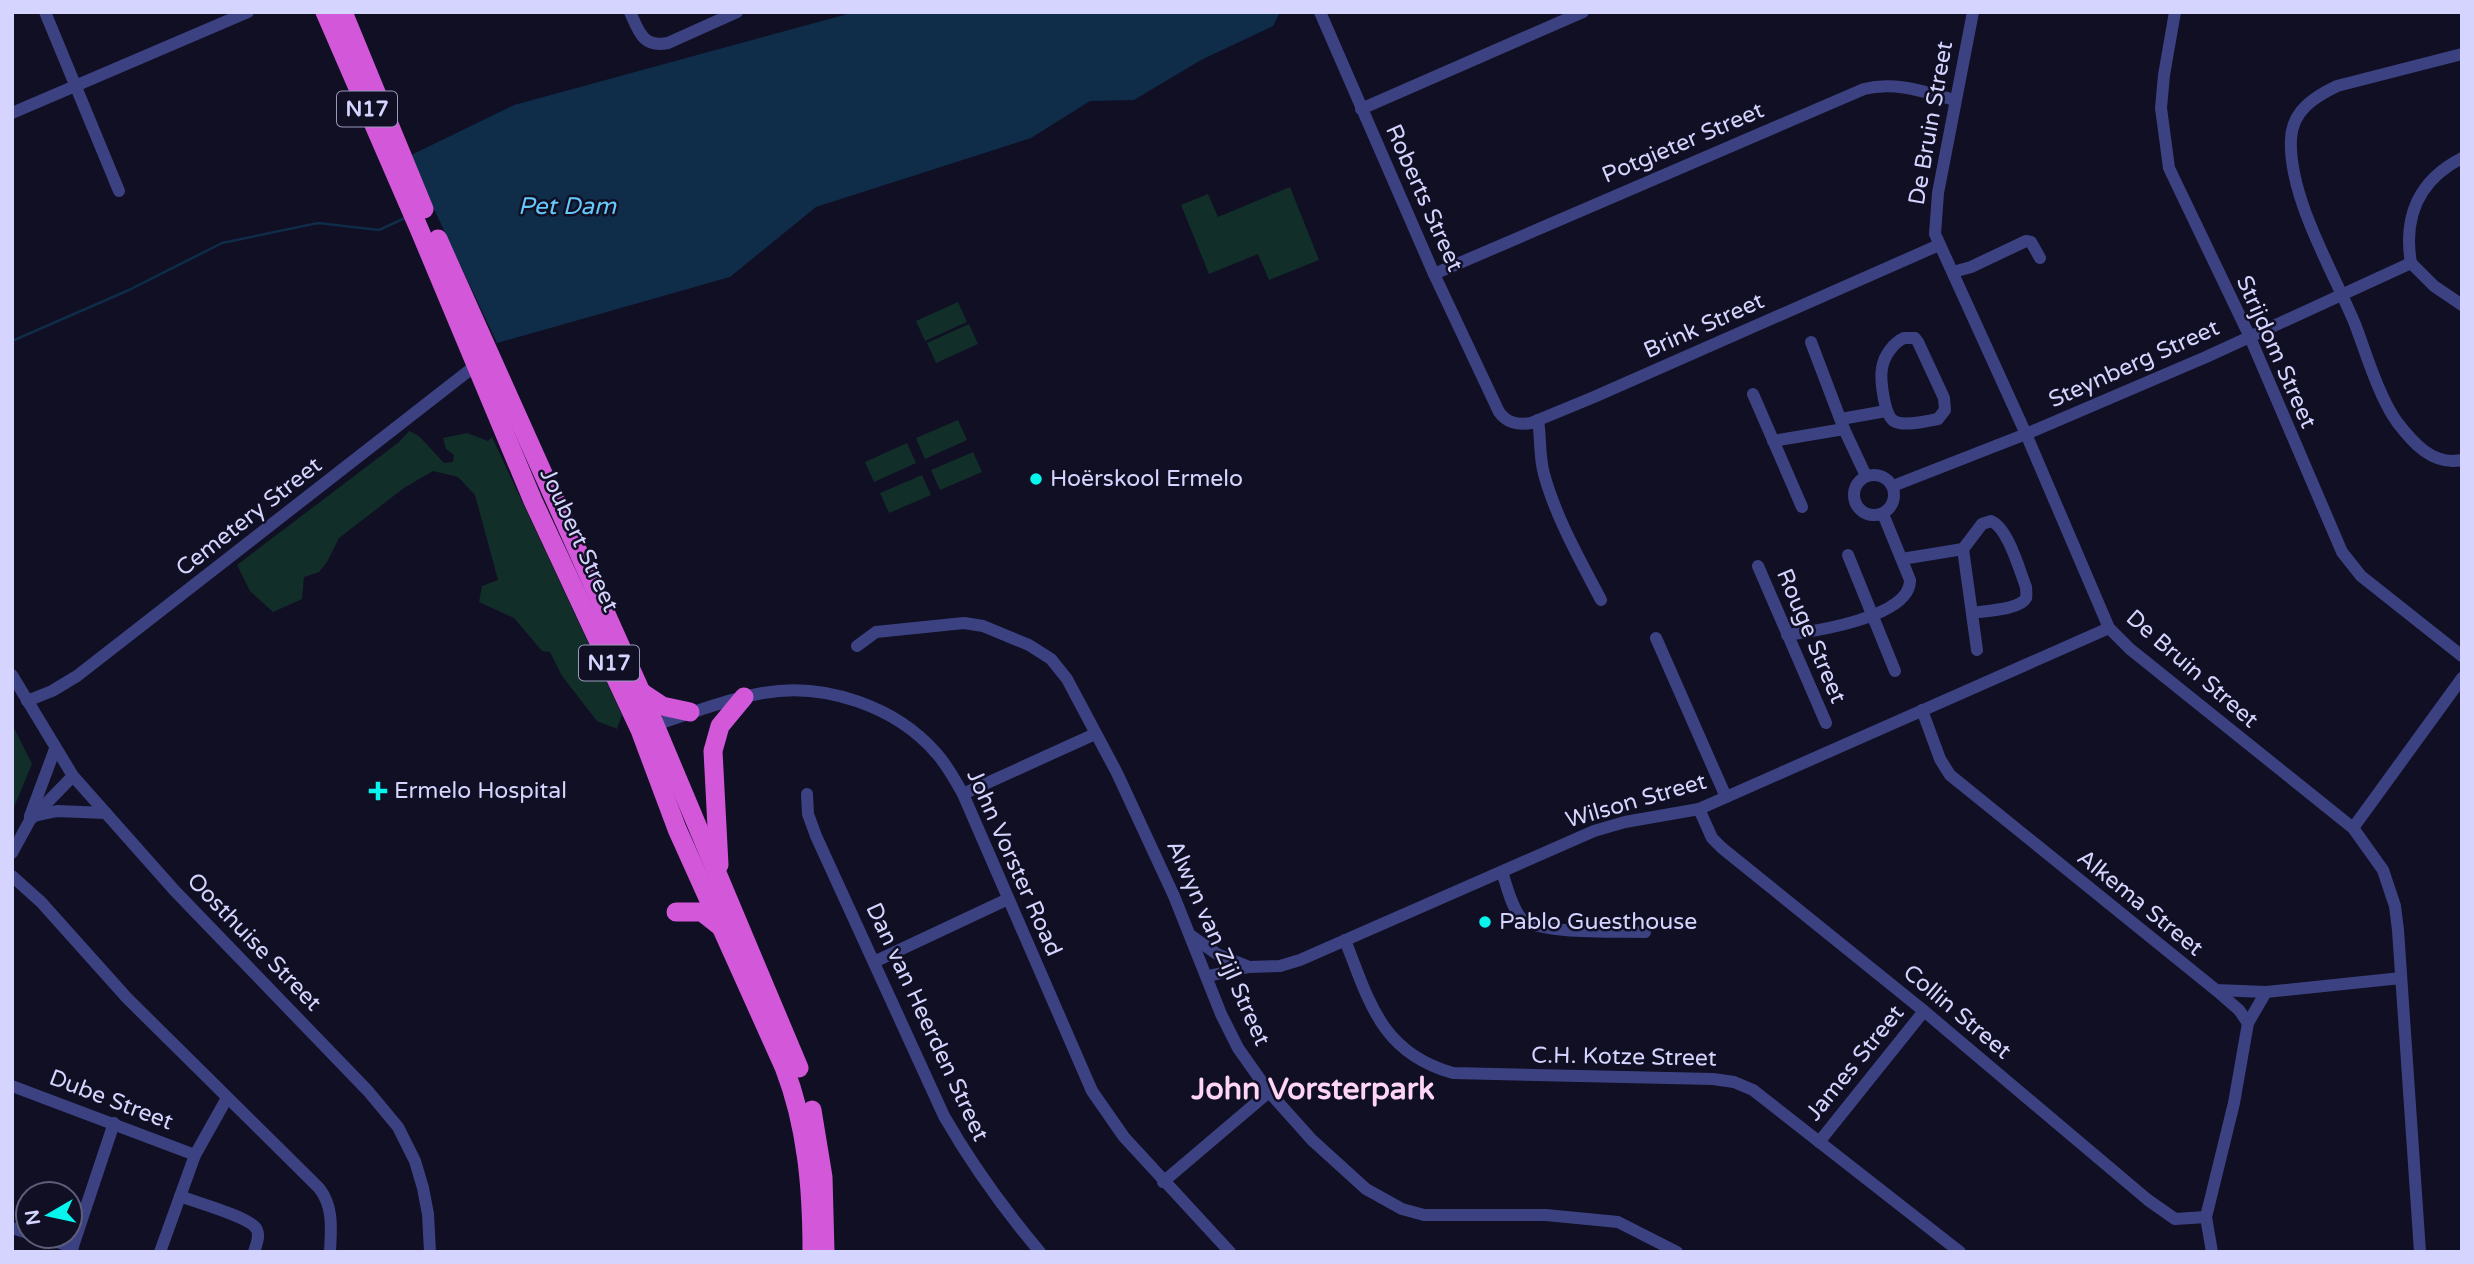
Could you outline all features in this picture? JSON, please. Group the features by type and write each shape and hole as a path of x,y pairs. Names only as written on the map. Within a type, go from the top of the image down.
{"highway":[{"name":"Joubert Street","path":"325,12 426,229 483,360 641,692 647,728 677,829 795,1096 808,1162 812,1252"},
{"name":"Joubert Street","path":"343,12 414,203"},
{"name":"Joubert Street","path":"483,360 533,500 691,815 720,877 737,926 795,1058 813,1114 823,1177 825,1252"},
{"path":"641,692 662,706 690,712"},
{"path":"720,877 713,751 716,734 744,697"},
{"path":"691,815 713,775"},
{"path":"676,912 702,912 721,928"}],"street":[{"path":"45,12 119,191"},
{"path":"12,113 248,12"},
{"path":"630,12 644,38 654,45 668,43 737,12"},
{"name":"Roberts Street","path":"1320,12 1434,274 1493,399"},
{"path":"1362,109 1583,12"},
{"name":"De Bruin Street","path":"1973,12 1935,210 1935,234 2026,434 2109,628 2130,649 2353,828 2373,854 2390,886 2395,906 2401,978 2420,1252"},
{"name":"Strijdom Street","path":"2175,12 2161,108 2169,168 2249,335 2342,552 2350,565 2462,656"},
{"path":"2462,54 2337,86 2320,94 2297,114 2291,139 2296,183 2306,214 2396,419 2429,455 2452,462 2462,460"},
{"name":"Potgieter Street","path":"1434,274 1864,89 1875,86 1906,87 1955,100"},
{"path":"2462,158 2435,175 2421,192 2411,223 2409,249 2411,263 2434,286 2462,305"},
{"path":"1953,272 2026,241 2031,242 2040,258"},
{"name":"Brink Street","path":"1493,399 1507,421 1524,424 1538,420 1940,245"},
{"name":"Steynberg Street","path":"1892,486 2026,434 2411,263"},
{"path":"1904,338 1915,338 1944,398 1945,410 1938,418 1908,423 1895,421 1886,411 1882,374 1884,362 1894,344 1904,338"},
{"path":"1811,342 1866,476"},
{"name":"Cemetery Street","path":"27,701 52,691 77,676 483,360"},
{"path":"1753,394 1802,507"},
{"path":"1773,442 1886,411"},
{"path":"1538,420 1547,482 1570,539 1601,600"},
{"path":"1866,476 1882,476 1892,486 1893,504 1883,514 1868,515 1858,509 1855,503 1855,488 1866,476"},
{"path":"1787,635 1827,629 1872,615 1904,598 1910,589 1910,580 1883,514"},
{"path":"1972,613 2018,605 2026,598 2026,587 2005,535 1996,522 1982,523 1963,549 1972,613 1978,650"},
{"path":"1902,559 1963,549"},
{"path":"1848,555 1895,671"},
{"name":"Rouge Street","path":"1758,566 1826,723"},
{"name":"Alwyn van Zijl Street","path":"857,646 876,632 964,622 983,626 1029,645 1051,659 1067,679 1117,773 1238,1048 1269,1092 1338,1166 1366,1189 1402,1209 1424,1215 1546,1215 1597,1218 1627,1225 1677,1252"},
{"name":"Wilson Street","path":"1208,976 1249,967 1291,963 1608,827 1699,809 2109,628"},
{"path":"1657,638 1726,797"},
{"name":"Oosthuise Street","path":"12,675 73,776 175,891 368,1091 398,1127 415,1161 423,1188 428,1214 430,1252"},
{"path":"2353,828 2462,678"},
{"name":"John Vorster Road","path":"647,728 690,712 744,697 803,691 872,706 892,716 924,741 938,754 963,794 1092,1091 1124,1137 1230,1252"},
{"name":"Alkema Street","path":"1922,710 1940,760 1950,775 2216,990 2239,1010 2248,1023"},
{"path":"963,794 1095,734"},
{"path":"12,853 30,821 55,749"},
{"path":"30,821 73,776"},
{"name":"Dan van Heerden Street","path":"807,794 811,824 876,961 944,1116 969,1160 1000,1204 1040,1252"},
{"name":"Collin Street","path":"1699,809 1712,838 1722,848 1924,1011 2169,1216 2180,1220 2206,1217"},
{"path":"30,821 66,811 106,813"},
{"path":"1502,872 1521,919 1529,923 1557,929 1645,932"},
{"path":"12,876 41,902 127,998 324,1194 330,1210 330,1252"},
{"path":"876,961 1008,899"},
{"path":"1190,934 1217,954 1249,967"},
{"name":"C.H. Kotze Street","path":"1345,940 1380,1023 1400,1045 1440,1070 1470,1074 1724,1080 1753,1090 1958,1251"},
{"path":"2216,990 2266,992 2401,978"},
{"path":"2212,1252 2206,1217 2234,1103 2248,1023 2266,992"},
{"name":"James Street","path":"1819,1142 1924,1011"},
{"name":"Dube Street","path":"12,1086 195,1155"},
{"path":"1163,1182 1269,1092"},
{"path":"160,1252 195,1155 227,1098"},
{"path":"84,1213 114,1123"},
{"path":"180,1196 254,1225 258,1234 254,1252"}],"green space":[{"path":"1290,187 1319,260 1269,280 1258,254 1209,274 1181,205 1208,194 1218,217"},
{"path":"958,302 967,322 925,341 916,321"},
{"path":"969,324 978,344 936,363 927,343"},
{"path":"958,420 967,440 925,459 916,438"},
{"path":"409,431 419,436 444,463 453,462 454,455 446,449 443,438 467,433 488,441 492,437 622,715 617,729 597,721 562,676 550,652 542,651 514,618 479,602 482,586 498,580 475,495 458,477 433,471 404,488 339,538 319,572 304,577 302,599 273,612 250,591 237,565 399,442"},
{"path":"907,443 916,463 874,482 865,462"},
{"path":"973,452 982,472 940,490 931,470"},
{"path":"922,475 931,495 889,513 880,493"},
{"path":"12,724 32,764 12,812"}],"water":[{"name":"Pet Dam","path":"855,12 1280,12 1273,26 1201,60 1134,100 1090,101 1031,138 816,207 730,277 497,343 409,156 514,105"}],"waterway":[{"path":"12,341 129,290 222,243 318,223 379,230 405,218"}],"place":[{"name":"Hoërskool Ermelo","path":"1036,479"},
{"name":"Ermelo Hospital","path":"378,791"},
{"name":"Pablo Guesthouse","path":"1485,922"}],"district":[{"name":"John Vorsterpark","path":"1313,1089"}]}
